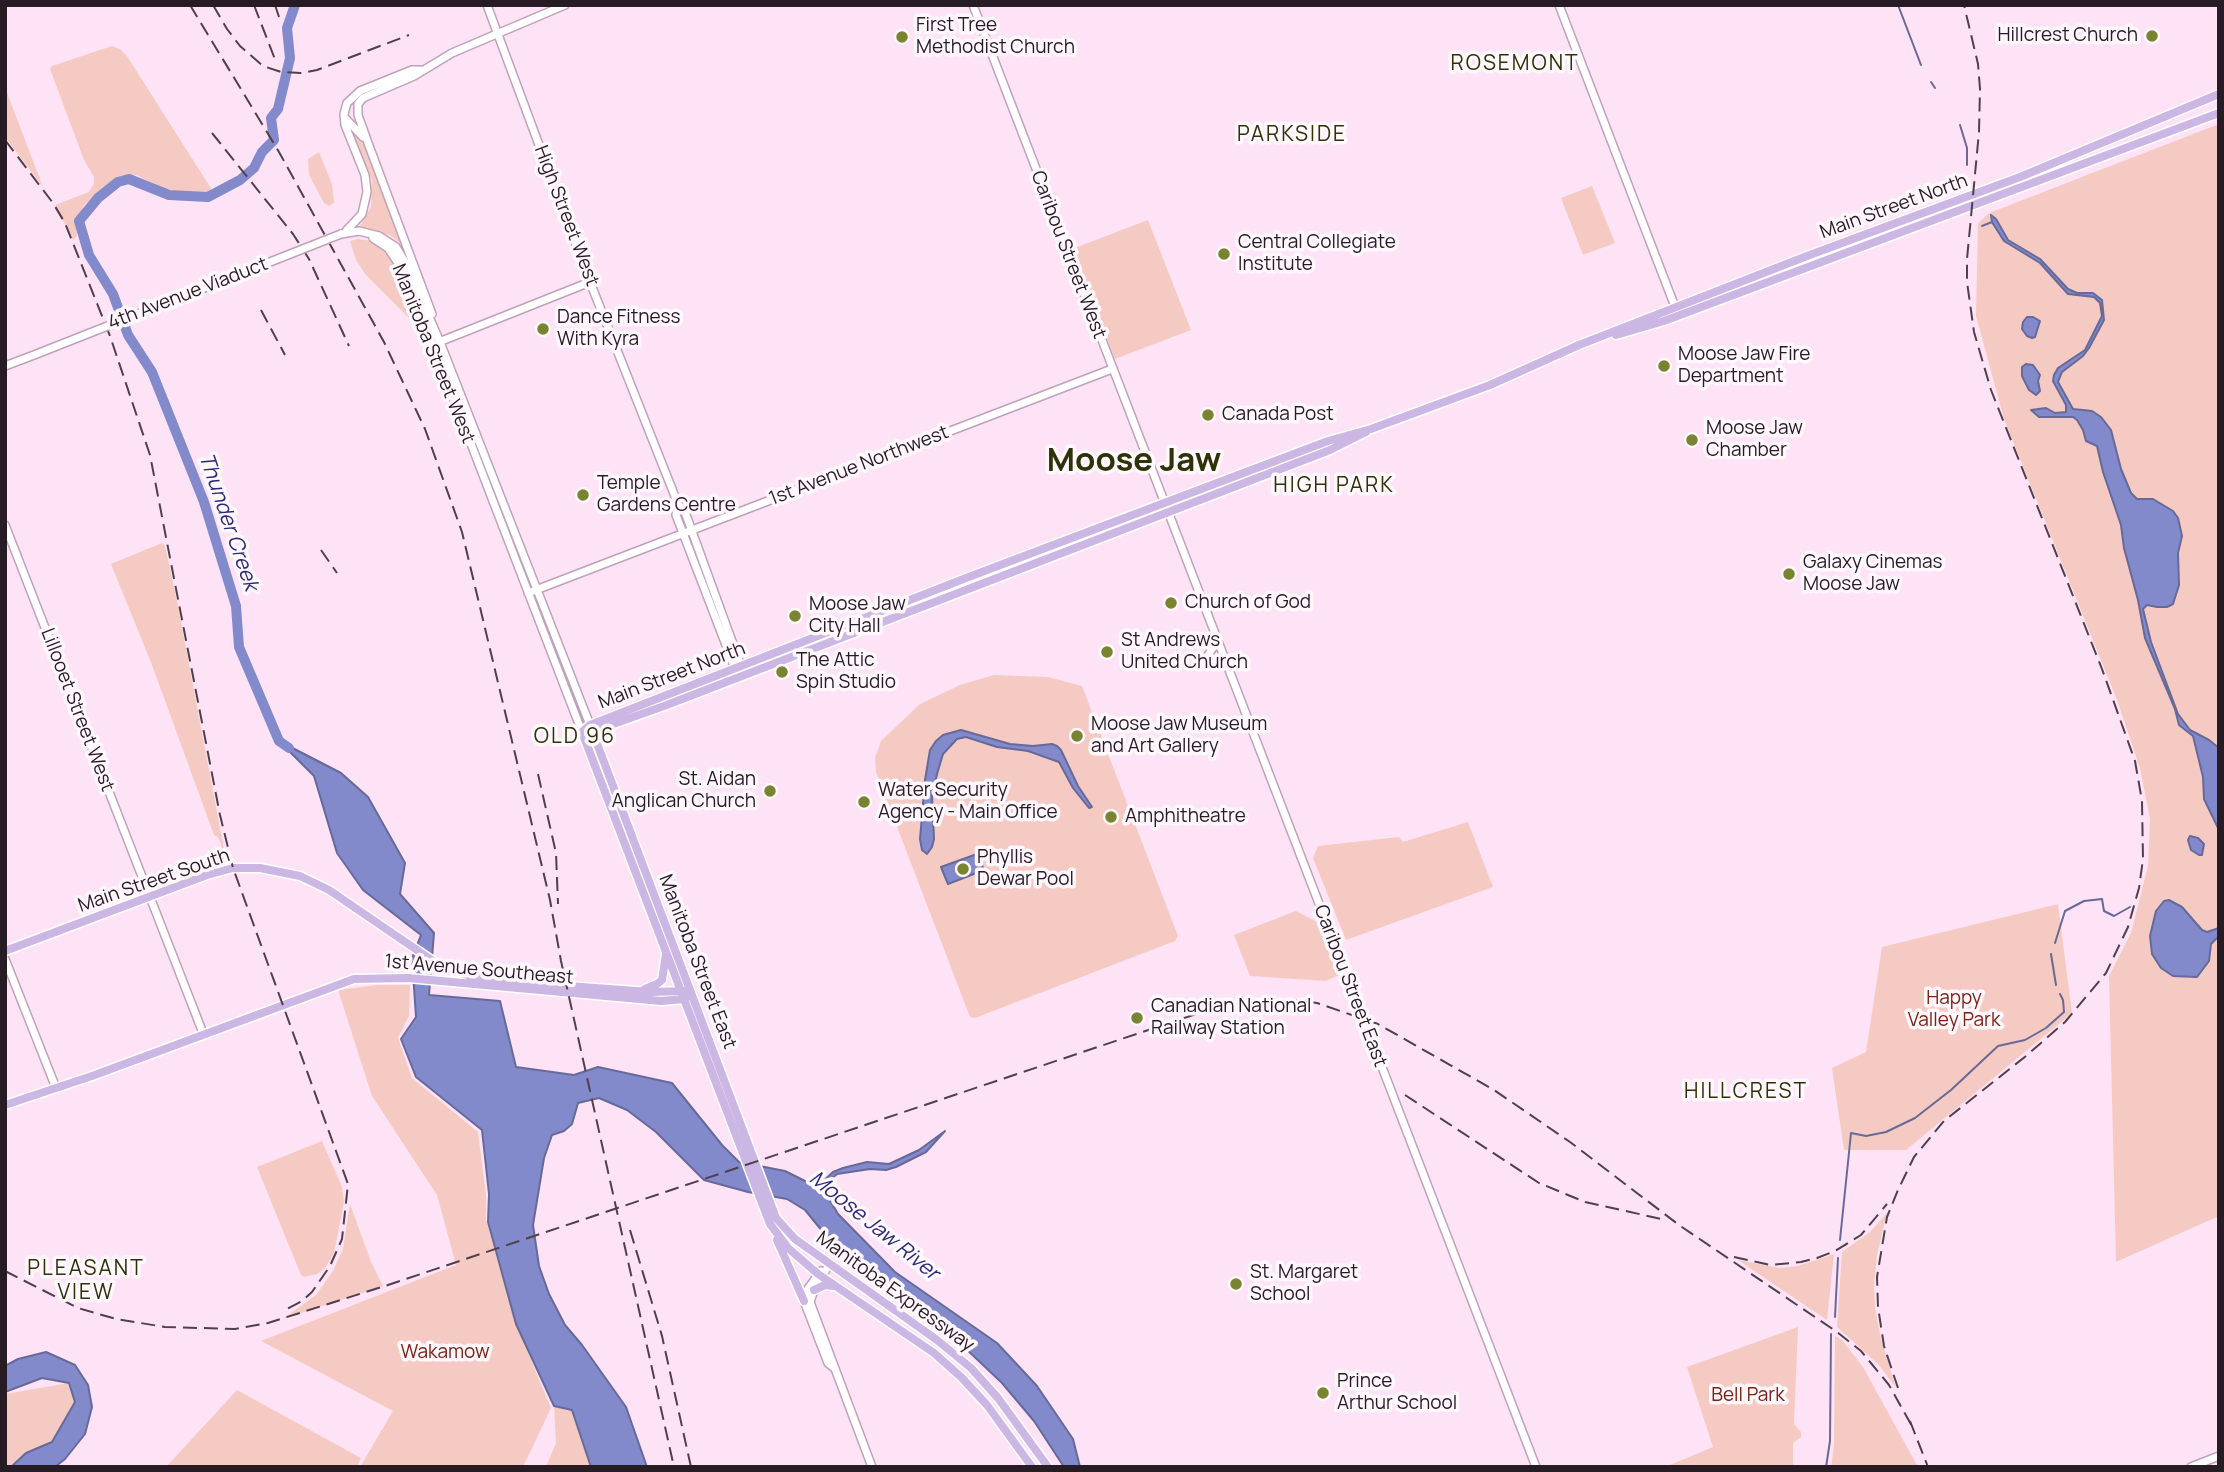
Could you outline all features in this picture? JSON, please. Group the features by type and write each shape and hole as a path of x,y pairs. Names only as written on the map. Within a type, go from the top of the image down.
{"main road":[{"name":"Main Street North","path":"1677,311 1807,256 2020,177 2219,94"},
{"name":"Main Street North","path":"592,729 739,667 1341,445 1371,429 1490,385 1579,345 2219,113"},
{"name":"Main Street North","path":"582,732 741,676 1165,508"},
{"name":"Manitoba Street East","path":"592,729 687,994 770,1212"},
{"name":"Manitoba Street East","path":"582,732 746,1148"},
{"name":"Main Street South","path":"5,951 148,896 233,868 260,868 300,876 329,890 436,962 470,976 499,981"},
{"path":"635,991 649,989 662,980 666,947"},
{"name":"1st Avenue Southeast","path":"5,1105 354,979 401,977 524,990 671,1000 687,994"},
{"name":"1st Avenue Southeast","path":"499,981 687,994"},
{"path":"671,1000 694,1021"},
{"name":"Manitoba Expressway","path":"770,1212 771,1224 788,1248 820,1276 934,1353 961,1377 987,1405 1032,1467"},
{"name":"Manitoba Expressway","path":"770,1212 795,1239 937,1340 971,1368 998,1398 1048,1467"},
{"path":"771,1224 804,1301"},
{"path":"814,1290 825,1285 834,1286"}],"street":[{"name":"High Street West","path":"487,5 590,282 678,504 685,512 692,530 739,667"},
{"path":"440,342 397,216 368,144 357,112 358,104 361,100 498,32 565,5"},
{"name":"Caribou Street West","path":"974,5 1165,508"},
{"path":"1559,5 1677,311"},
{"path":"343,233 362,214 367,192 365,175 346,128 344,116 348,101 360,91 412,70 422,70"},
{"path":"344,116 368,144"},
{"name":"Manitoba Street West","path":"343,233 372,233 384,238 396,247 413,278 592,729"},
{"name":"Manitoba Street West","path":"343,233 374,239 393,253 406,275 582,732"},
{"name":"4th Avenue Viaduct","path":"5,366 343,233"},
{"path":"432,345 590,282"},
{"name":"1st Avenue Northwest","path":"528,593 1112,369"},
{"name":"High Street West","path":"678,504 676,515 683,534 739,667"},
{"name":"Caribou Street East","path":"1165,508 1192,568 1217,641 1536,1467"},
{"name":"Lillooet Street West","path":"5,524 203,1033"},
{"path":"1207,657 1217,641"},
{"path":"739,667 741,676"},
{"path":"5,959 56,1088"},
{"path":"830,1263 807,1290 804,1301 828,1363 833,1367"},
{"path":"820,1276 810,1302 872,1467"},
{"path":"2192,1467 2219,1456"}],"green space":[{"path":"112,46 127,56 212,190 176,191 136,175 124,176 105,187 84,205 76,221 77,236 73,240 55,205 89,192 94,184 94,177 84,160 50,69 52,66"},
{"path":"6,90 43,187 5,137"},
{"path":"2219,124 2219,1216 2116,1262 2109,976 2131,933 2148,866 2150,819 2140,768 2117,700 2004,419 1976,316 1978,223 1989,213"},
{"path":"348,128 363,141 411,259 400,243 390,235 361,229 360,226 371,207 372,180"},
{"path":"319,152 332,184 334,203 329,206 324,203 309,175 308,159"},
{"path":"1592,186 1615,243 1583,255 1561,198"},
{"path":"1148,220 1191,330 1115,359 1072,249"},
{"path":"358,239 385,247 399,267 420,333 409,318 366,275 356,260 350,241"},
{"path":"162,543 165,546 177,601 227,865 111,564"},
{"path":"994,675 1048,677 1082,686 1178,936 1175,941 975,1018 970,1017 876,772 875,758 881,741 920,704 960,685"},
{"path":"1468,822 1493,887 1346,940 1313,858 1318,846 1399,837 1403,842"},
{"name":"Happy Valley Park","path":"2058,904 2072,1013 1906,1150 1844,1150 1832,1068 1866,1052 1882,947"},
{"path":"1296,911 1321,924 1339,975 1326,981 1250,976 1234,935"},
{"name":"Wakamow","path":"378,985 410,985 409,1016 398,1038 412,1078 478,1132 486,1195 486,1220 516,1324 551,1408 523,1467 360,1467 393,1411 261,1341 456,1265 437,1195 372,1096 338,990"},
{"path":"322,1141 342,1187 344,1202 334,1253 325,1268 317,1274 304,1277 257,1167"},
{"path":"350,1204 371,1262 383,1286 283,1319 316,1295 333,1271 343,1249"},
{"path":"1887,1213 1877,1255 1875,1308 1896,1388 1879,1365 1837,1327 1842,1252 1870,1232"},
{"path":"1834,1254 1827,1320 1738,1260 1780,1268 1798,1266"},
{"name":"Bell Park","path":"1798,1327 1794,1424 1801,1432 1801,1437 1793,1443 1793,1467 1665,1467 1713,1447 1687,1367"},
{"path":"1835,1336 1842,1340 1863,1367 1918,1467 1831,1467 1834,1445"},
{"path":"69,1383 75,1401 37,1467 5,1467 5,1394"},
{"path":"237,1390 361,1458 357,1467 166,1467"},
{"path":"554,1406 572,1410 591,1467 546,1467 556,1443"}],"water":[{"path":"1991,215 2008,240 2040,259 2068,289 2077,293 2093,293 2102,300 2104,320 2089,348 2062,372 2058,382 2073,409 2092,411 2101,417 2111,430 2121,469 2131,493 2137,499 2153,499 2173,511 2178,518 2182,536 2178,553 2179,585 2173,604 2167,607 2147,605 2143,609 2151,642 2178,714 2190,730 2219,748 2219,830 2204,799 2203,777 2193,736 2179,725 2145,638 2121,525 2097,446 2086,441 2083,430 2073,417 2039,417 2031,410 2046,408 2055,413 2066,412 2066,405 2053,381 2054,375 2058,368 2085,350 2102,316 2100,303 2094,297 2068,294 2040,263 2004,241 1992,222"},
{"path":"2027,317 2040,321 2035,337 2032,338 2022,329"},
{"path":"2026,364 2033,365 2040,375 2040,391 2036,395 2029,390 2022,376 2022,367"},
{"path":"961,730 1010,744 1057,746 1092,807 1089,808 1073,788 1059,762 1028,751 997,747 966,737 957,739 943,754 937,774 932,797 934,839 927,854 922,850 920,839 930,750 943,735"},
{"path":"279,741 341,773 368,797 405,863 400,894 434,933 429,995 500,1001 516,1067 574,1075 598,1067 672,1083 739,1162 785,1171 817,1187 833,1172 843,1168 867,1162 889,1164 919,1150 945,1131 926,1152 896,1167 837,1174 831,1179 825,1192 838,1214 895,1272 997,1343 1037,1386 1073,1439 1080,1467 1064,1467 1034,1421 1002,1383 944,1328 903,1304 833,1250 832,1243 805,1210 787,1199 704,1180 656,1132 627,1110 599,1098 578,1103 572,1124 564,1131 552,1135 544,1158 533,1225 539,1266 549,1294 565,1325 626,1407 647,1467 591,1467 572,1410 554,1406 516,1324 488,1222 489,1194 482,1130 416,1077 401,1039 416,1017 412,958 421,935 363,890 337,853 314,776"},
{"path":"2190,836 2198,838 2204,844 2202,855 2191,850 2188,840"},
{"name":"Phyllis Dewar Pool","path":"977,854 984,870 948,884 941,867"},
{"path":"2169,900 2182,907 2202,930 2207,932 2219,928 2219,936 2211,944 2209,961 2197,977 2173,976 2161,968 2152,954 2150,936 2156,911 2164,901"},
{"path":"46,1352 75,1365 88,1385 92,1407 85,1434 55,1467 11,1467 26,1453 52,1442 75,1402 69,1383 42,1378 5,1392 5,1366 18,1359"}],"waterway":[{"name":"Thunder Creek","path":"289,748 279,741 239,647 236,606 204,502 152,372 128,335 113,294 89,255 79,221 98,198 118,182 129,179 169,195 208,197 240,180 254,168 262,152 274,140 271,118 278,109 290,58 287,28 295,5"},
{"path":"1898,5 1921,65"},
{"path":"1931,82 1935,88"},
{"path":"1960,125 1967,148 1967,165"},
{"path":"1956,191 1963,180"},
{"path":"1982,226 1992,222"},
{"path":"2055,943 2065,911 2084,901 2102,899 2104,911 2114,916 2130,907"},
{"path":"2051,954 2056,985"},
{"path":"1840,1240 1851,1133 1866,1136 1886,1132 1915,1118 1951,1090 1998,1046 2025,1040 2046,1028 2064,1012 2060,994"},
{"path":"1835,1317 1838,1258"},
{"path":"1826,1467 1830,1441 1831,1334"}],"railway":[{"path":"190,5 279,152 384,342 425,429 462,532 550,900 561,961 674,1467"},
{"path":"213,5 240,46 263,66 281,72 301,73 317,70 409,35"},
{"path":"254,5 276,62"},
{"path":"275,5 279,17"},
{"path":"1898,1388 1884,1346 1877,1277 1887,1217 1898,1190 1914,1157 1944,1121 2065,1022 2106,973 2128,927 2139,888 2143,859 2142,801 2135,761 2102,669 1991,390 1974,332 1967,282 1967,259 1979,132 1980,89 1978,64 1964,5"},
{"path":"212,133 293,234 309,259 349,346"},
{"path":"5,140 65,223 110,336 150,455 220,815 233,868 348,1184 342,1239 330,1266 312,1292 283,1311"},
{"path":"261,310 285,355"},
{"path":"321,550 337,573"},
{"path":"538,774 556,853 558,904"},
{"path":"5,1271 78,1308 116,1319 165,1327 235,1329 268,1323 1205,1011 1257,999 1289,999 1317,1003 1378,1024 1494,1090 1570,1142 1679,1225 1861,1351 1889,1385 1913,1428"},
{"path":"1405,1095 1539,1183 1585,1202 1666,1220"},
{"path":"1734,1257 1770,1265 1817,1258 1835,1251 1861,1235 1887,1204"},
{"path":"630,1230 662,1336 691,1467"},
{"path":"1910,1421 1928,1467"}],"place":[{"name":"Hillcrest Church","path":"2152,36"},
{"name":"First Tree Methodist Church","path":"902,37"},
{"name":"Central Collegiate Institute","path":"1224,254"},
{"name":"Dance Fitness With Kyra","path":"543,329"},
{"name":"Moose Jaw Fire Department","path":"1664,366"},
{"name":"Canada Post","path":"1208,415"},
{"name":"Moose Jaw Chamber","path":"1692,440"},
{"name":"Temple Gardens Centre","path":"583,495"},
{"name":"Galaxy Cinemas Moose Jaw","path":"1789,574"},
{"name":"Church of God","path":"1171,603"},
{"name":"Moose Jaw City Hall","path":"795,616"},
{"name":"St Andrews United Church","path":"1107,652"},
{"name":"The Attic Spin Studio","path":"782,672"},
{"name":"Moose Jaw Museum and Art Gallery","path":"1077,736"},
{"name":"St. Aidan Anglican Church","path":"770,791"},
{"name":"Water Security Agency - Main Office","path":"864,802"},
{"name":"Amphitheatre","path":"1111,817"},
{"name":"Phyllis Dewar Pool","path":"963,869"},
{"name":"Canadian National Railway Station","path":"1137,1018"},
{"name":"St. Margaret School","path":"1236,1284"},
{"name":"Prince Arthur School","path":"1323,1393"}],"district":[{"name":"ROSEMONT","path":"1515,64"},
{"name":"PARKSIDE","path":"1292,135"},
{"name":"Moose Jaw","path":"1134,462"},
{"name":"HIGH PARK","path":"1334,486"},
{"name":"OLD 96","path":"575,737"},
{"name":"HILLCREST","path":"1746,1092"},
{"name":"PLEASANT VIEW","path":"86,1281"}],"water label":[{"name":"Moose Jaw River","path":"874,1226"}]}
